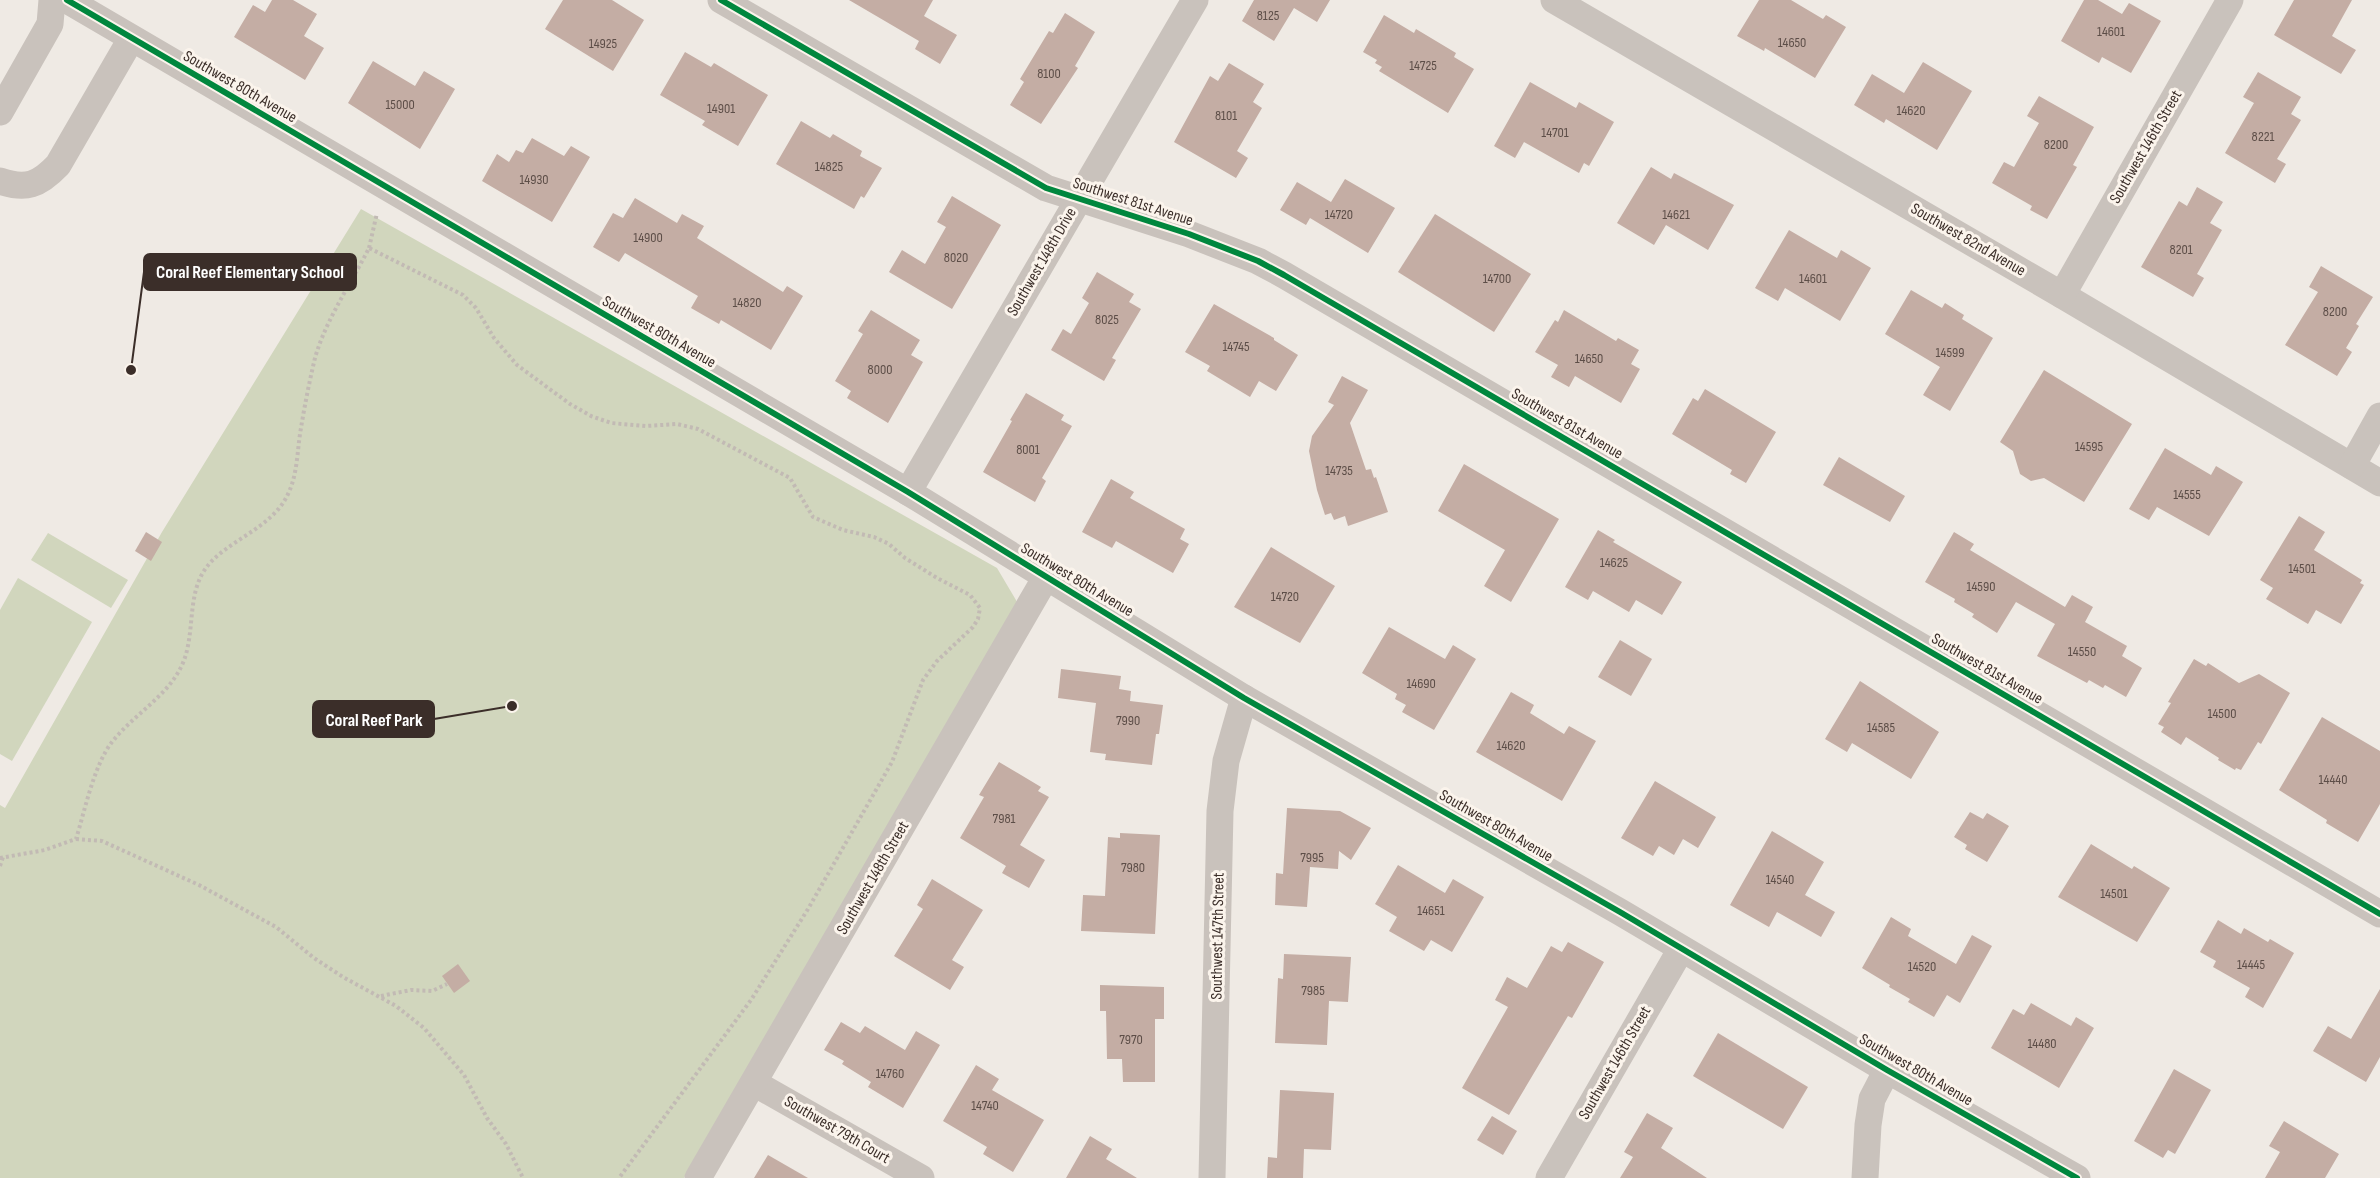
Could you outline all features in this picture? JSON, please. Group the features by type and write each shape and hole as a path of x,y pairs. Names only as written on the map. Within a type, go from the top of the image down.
{"street":[{"path":"0,112 51,24 52,0"},
{"name":"Southwest 80th Avenue","path":"67,0 908,492 1244,698 2077,1178"},
{"name":"Southwest 81st Avenue","path":"721,0 1046,188 1189,234 1275,270 2380,914"},
{"name":"Southwest 148th Drive","path":"908,492 1195,0"},
{"name":"Southwest 82nd Avenue","path":"1554,0 2380,483"},
{"name":"Southwest 146th Street","path":"2062,295 2230,0"},
{"path":"0,181 16,187 32,185 47,176 58,165 131,39"},
{"path":"2352,466 2380,416"},
{"name":"Southwest 148th Street","path":"698,1178 1046,577"},
{"name":"Southwest 147th Street","path":"1212,1178 1221,811 1226,761 1244,698"},
{"name":"Southwest 146th Street","path":"1550,1178 1681,949"},
{"path":"1865,1178 1872,1099 1887,1070"},
{"name":"Southwest 79th Court","path":"754,1083 921,1178"}],"path":[{"path":"76,839 106,751 122,731 168,685 183,663 189,641 197,589 205,568 266,520 286,498 293,482 304,406 316,356 327,327 369,248 370,234 377,213"},
{"path":"369,248 463,295 476,308 494,338 517,365 570,404 591,416 610,423 646,426 678,424 698,429 790,478 813,517 843,530 874,537 889,544 905,558 970,595 980,608 978,619 973,627 937,661 923,680 892,762 752,1000 619,1178"},
{"path":"0,866 2,857 45,850 76,839 102,841 199,885 276,927 343,977 381,996 424,1028 464,1075 487,1118 506,1144 523,1178"},
{"path":"381,996 411,990 432,991 447,984"}],"green space":[{"path":"361,209 997,568 1020,607 827,930 684,1178 0,1178 0,805 5,808 162,532"},
{"path":"48,533 128,580 111,608 31,560"},
{"path":"18,578 92,622 12,761 0,754 0,610"}],"building":[{"path":"272,0 293,0 317,14 304,36 324,48 305,80 234,37 253,5 265,12"},
{"path":"563,0 612,0 644,20 613,71 545,29"},
{"path":"849,0 933,0 924,16 957,35 940,64 915,49 919,41"},
{"path":"1254,0 1330,0 1317,22 1294,8 1274,41 1242,21"},
{"path":"1759,0 1791,0 1823,19 1826,15 1846,27 1815,78 1765,48 1764,51 1737,36"},
{"path":"2084,0 2098,0 2122,14 2129,3 2161,21 2131,73 2102,57 2099,63 2061,41"},
{"path":"2294,0 2352,0 2332,36 2356,50 2341,74 2274,35"},
{"path":"1065,13 1095,32 1075,66 1078,68 1041,124 1010,105 1024,82 1020,79 1049,31 1053,33"},
{"path":"1384,15 1414,33 1416,29 1456,53 1454,57 1474,69 1448,113 1379,71 1382,67 1375,63 1377,60 1363,52"},
{"path":"685,52 711,67 714,63 768,95 738,146 702,125 705,121 660,95"},
{"path":"373,61 415,86 424,71 455,89 420,149 348,103"},
{"path":"1923,62 1972,91 1937,150 1886,119 1884,123 1854,105 1872,74 1904,93"},
{"path":"1229,63 1264,84 1253,102 1262,108 1237,151 1248,158 1236,178 1174,142 1210,76 1218,81"},
{"path":"2258,72 2301,97 2291,114 2301,120 2277,159 2286,164 2275,183 2225,153 2254,103 2243,97"},
{"path":"1530,82 1576,108 1579,102 1614,122 1589,166 1584,163 1579,173 1524,142 1515,158 1494,146"},
{"path":"2039,96 2094,127 2073,165 2077,167 2047,219 2030,210 2032,206 1992,183 2004,162 2014,167 2039,123 2027,116"},
{"path":"801,121 830,138 833,134 862,151 860,156 882,168 864,198 861,196 854,209 776,164"},
{"path":"532,138 564,156 571,146 590,157 552,222 482,181 497,154 509,162 516,150 523,153"},
{"path":"1651,167 1671,179 1674,173 1734,205 1708,250 1666,225 1654,245 1617,223"},
{"path":"1345,179 1395,208 1368,253 1310,218 1306,225 1280,210 1297,182 1331,202"},
{"path":"2197,187 2223,202 2210,223 2222,230 2197,274 2204,278 2193,297 2141,267 2179,201 2187,206"},
{"path":"952,196 1001,225 952,309 889,272 902,250 925,264 946,227 937,222"},
{"path":"635,198 677,223 682,214 704,226 697,238 783,292 787,286 803,296 771,350 721,320 719,324 691,308 698,296 625,253 619,262 593,247 613,213 623,218"},
{"path":"1435,214 1531,274 1494,332 1398,272"},
{"path":"1789,230 1837,258 1841,250 1871,268 1840,321 1785,288 1778,301 1755,288"},
{"path":"2321,266 2373,297 2356,324 2359,326 2346,348 2352,352 2337,376 2285,345 2318,292 2309,287"},
{"path":"1097,272 1134,294 1129,302 1141,309 1112,358 1116,360 1104,381 1051,350 1063,329 1071,334 1089,303 1082,298"},
{"path":"1911,290 1942,308 1945,303 1964,315 1962,319 1993,338 1950,411 1923,395 1940,367 1885,334"},
{"path":"1214,304 1274,338 1298,355 1276,391 1259,381 1250,397 1207,371 1210,366 1185,352"},
{"path":"871,310 920,340 911,355 923,362 888,423 847,398 851,391 835,381 863,334 858,331"},
{"path":"1564,310 1616,341 1618,338 1639,350 1631,364 1640,369 1621,403 1575,376 1569,387 1551,377 1558,365 1535,352 1555,320 1558,322"},
{"path":"2044,370 2132,424 2084,502 2044,478 2031,481 2020,474 2013,451 2000,442"},
{"path":"1342,376 1368,390 1350,423 1366,470 1371,469 1374,478 1376,477 1388,512 1348,526 1345,516 1334,520 1331,513 1325,515 1309,451 1312,436 1334,405 1328,402"},
{"path":"1705,389 1776,432 1746,483 1730,474 1732,470 1672,434 1693,398 1698,401"},
{"path":"1026,393 1064,415 1061,420 1072,426 1042,478 1046,481 1035,502 983,472"},
{"path":"2165,448 2211,475 2216,466 2243,482 2209,536 2157,507 2149,520 2129,509"},
{"path":"1839,457 1905,496 1890,522 1823,485"},
{"path":"1464,464 1559,519 1511,602 1484,586 1505,550 1438,511"},
{"path":"1111,479 1134,492 1130,498 1185,529 1180,539 1189,544 1173,573 1116,541 1112,548 1082,532"},
{"path":"2299,516 2325,532 2314,550 2362,580 2360,583 2364,585 2341,624 2316,610 2308,624 2266,599 2273,588 2260,580"},
{"path":"1598,530 1615,540 1613,542 1682,582 1662,615 1636,600 1629,612 1593,591 1588,600 1565,587"},
{"path":"146,532 162,542 151,561 135,551"},
{"path":"1954,532 1974,544 1970,550 2065,607 2072,595 2093,607 2085,622 2127,646 2122,656 2142,668 2126,697 2105,685 2103,688 2089,680 2087,683 2037,656 2055,624 2016,602 1997,633 1972,617 1974,614 1954,602 1955,599 1925,582"},
{"path":"1271,547 1335,586 1300,643 1234,607"},
{"path":"1389,627 1445,659 1453,645 1476,659 1434,730 1402,712 1406,705 1395,699 1397,694 1362,673"},
{"path":"1620,640 1652,659 1631,696 1598,677"},
{"path":"2194,659 2206,666 2208,663 2239,683 2259,674 2290,693 2261,744 2258,742 2241,770 2236,768 2235,770 2218,760 2219,758 2186,737 2181,745 2161,732 2164,727 2158,724 2171,703 2168,702"},
{"path":"1061,669 1121,676 1119,689 1131,691 1130,701 1163,705 1152,765 1105,760 1106,754 1090,752 1096,703 1058,698"},
{"path":"1860,681 1939,732 1911,779 1852,743 1847,752 1825,739"},
{"path":"1511,692 1534,705 1530,713 1564,734 1569,726 1596,741 1562,801 1476,752"},
{"path":"2322,717 2380,751 2380,804 2358,842 2279,790"},
{"path":"999,762 1041,787 1038,791 1049,797 1020,845 1045,860 1029,888 1002,873 1006,866 960,838 984,797 979,795"},
{"path":"1655,781 1716,817 1698,848 1683,839 1674,855 1659,846 1653,856 1621,838"},
{"path":"1287,808 1340,811 1371,828 1351,860 1339,851 1338,869 1310,867 1307,907 1275,905 1276,873 1283,874"},
{"path":"1970,812 1983,819 1987,813 2009,826 1987,862 1965,849 1967,845 1954,837"},
{"path":"1772,831 1824,862 1805,895 1835,912 1821,937 1777,912 1769,927 1730,905"},
{"path":"1120,833 1160,835 1155,934 1081,931 1083,895 1105,896 1108,837 1120,838"},
{"path":"2091,844 2132,869 2134,866 2170,888 2137,942 2058,897"},
{"path":"1398,865 1445,893 1453,879 1484,897 1452,952 1431,940 1424,951 1389,931 1397,917 1375,904"},
{"path":"932,879 983,910 952,960 964,967 950,990 894,956 923,909 917,905"},
{"path":"1891,917 1911,929 1908,936 1956,964 1972,935 1992,946 1960,1003 1947,995 1934,1017 1908,1002 1910,999 1862,968"},
{"path":"2218,920 2241,934 2244,928 2294,953 2263,1008 2245,997 2250,988 2213,967 2216,961 2200,952"},
{"path":"1568,942 1604,962 1572,1018 1568,1016 1509,1115 1462,1088 1508,1007 1495,1000 1507,977 1527,988 1551,946 1562,952"},
{"path":"1284,954 1351,957 1348,1002 1329,1001 1327,1045 1275,1043 1278,978 1283,979"},
{"path":"458,964 470,981 454,993 442,976"},
{"path":"1100,985 1164,987 1164,1019 1155,1019 1155,1082 1123,1082 1122,1059 1107,1059 1106,1011 1100,1011"},
{"path":"2380,989 2380,1057 2366,1082 2313,1051 2328,1026 2351,1039"},
{"path":"2031,1003 2071,1026 2076,1017 2094,1028 2059,1088 1991,1048 2013,1009 2024,1015"},
{"path":"841,1022 860,1033 865,1026 905,1050 916,1031 940,1045 903,1108 868,1087 871,1082 842,1064 844,1061 824,1050"},
{"path":"1718,1033 1808,1087 1783,1129 1693,1076"},
{"path":"976,1065 999,1079 992,1090 1044,1120 1013,1172 983,1154 987,1147 943,1121"},
{"path":"2174,1069 2211,1090 2175,1154 2168,1150 2163,1158 2134,1141"},
{"path":"1280,1090 1334,1093 1331,1150 1304,1149 1303,1178 1267,1178 1268,1157 1277,1158"},
{"path":"1647,1113 1673,1128 1661,1148 1707,1178 1620,1178 1633,1157 1624,1152"},
{"path":"1492,1116 1517,1131 1503,1155 1477,1140"},
{"path":"2284,1121 2339,1154 2325,1178 2265,1178 2280,1152 2269,1146"},
{"path":"1090,1136 1112,1149 1106,1159 1137,1178 1066,1178"},
{"path":"768,1155 808,1178 754,1178"}],"cycle path":[{"path":"67,0 908,492 1244,698 1620,912 1887,1070 2077,1178"},
{"path":"721,0 1046,188 1189,234 1258,261 1284,275 2380,914"}],"place":[{"name":"Coral Reef Elementary School","path":"131,370"},
{"name":"Coral Reef Park","path":"512,706"}]}
